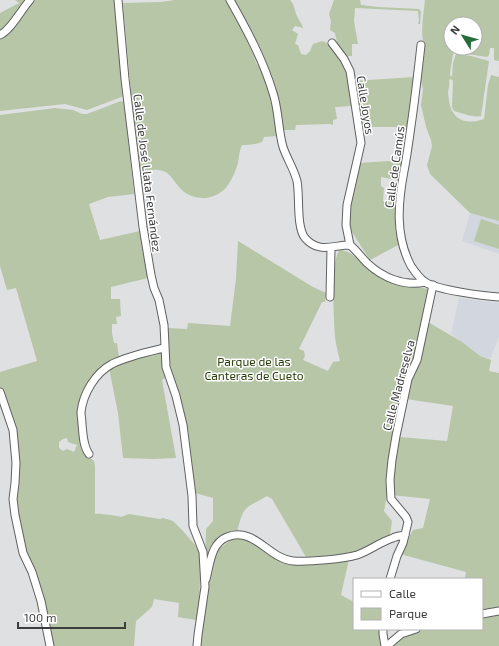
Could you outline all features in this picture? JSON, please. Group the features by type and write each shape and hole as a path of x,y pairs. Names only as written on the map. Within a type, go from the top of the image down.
{"street":[{"path":"0,35 7,30 30,0"},
{"name":"Calle de José Llata Fernández","path":"118,0 125,79 143,227 151,275 159,300 164,325 164,348 167,374 176,396 183,425 192,496 193,526 203,552 205,587 197,646"},
{"path":"230,0 257,51 278,110 283,148 296,180 302,234 312,244 326,249 350,245 368,263 385,276 408,283 418,284 425,282"},
{"name":"Calle Joyos","path":"332,43 344,59 350,71 361,143 347,205 346,225 350,245"},
{"name":"Calle de Camús","path":"421,45 414,106 401,187 399,212 402,244 414,271 425,282 478,295 499,297"},
{"path":"330,297 331,248"},
{"name":"Calle Madreselva","path":"390,578 408,522 391,499 390,480 392,460 407,386 417,360 433,285"},
{"path":"89,454 85,446 81,413 86,395 94,381 104,369 127,357 164,348"},
{"path":"0,392 13,430 16,463 16,484 13,499 15,515 23,553 32,572 42,601 50,646"},
{"path":"205,587 213,551 226,537 240,535 248,537 263,544 284,559 292,561 306,561 351,557 393,538 405,535"},
{"path":"483,614 499,611"},
{"path":"383,630 386,646 401,634 413,630"}],"shaded area":[{"path":"470,213 499,221 499,254 462,241"},
{"path":"459,298 499,303 499,337 490,359 479,356 451,334"}],"green space":[{"path":"15,0 25,0 9,23 0,31 0,13 19,3"},
{"path":"34,0 115,0 124,96 87,110 65,104 0,111 0,38 9,33"},
{"path":"175,0 226,0 252,47 256,63 261,69 271,94 278,136 264,137 262,142 242,145 237,166 228,185 220,193 206,198 195,197 184,192 167,173 163,171 138,171 123,3"},
{"path":"234,0 290,0 303,28 295,26 292,30 298,34 295,44 298,45 301,54 306,55 310,51 313,44 322,41 327,43 340,57 346,66 352,106 335,107 337,119 333,120 333,125 296,125 295,130 283,130 276,90 269,70 255,38"},
{"path":"334,0 360,0 361,5 419,9 421,12 420,24 418,24 418,11 355,8 354,21 358,44 352,44 352,56 345,56 338,47 335,33 330,30 331,21 329,14"},
{"path":"425,0 499,0 499,61 494,60 494,48 490,48 489,55 487,57 481,56 483,56 483,16 443,16 443,56 453,56 450,73 452,77 453,63 455,56 471,56 489,61 481,116 471,116 454,111 452,107 453,81 451,79 449,80 448,92 451,108 453,113 461,120 472,122 484,119 488,85 491,75 499,77 499,221 470,213 430,174 427,165 432,146 421,105 423,89 420,79 424,43 422,28"},
{"path":"415,77 408,127 361,127 352,81"},
{"path":"121,101 124,102 134,194 108,197 89,204 100,240 140,231 148,278 111,287 111,299 120,299 121,316 116,317 117,324 112,324 114,343 117,343 119,357 107,363 82,399 85,454 94,461 95,466 95,514 121,517 129,514 160,519 163,518 173,521 195,545 201,556 199,607 196,620 178,617 179,603 154,599 152,607 136,621 134,646 52,646 37,578 22,536 15,501 17,437 15,423 0,387 0,372 37,361 16,288 7,290 0,266 0,115 55,108 73,110 82,114 87,114","holes":["67,438 68,442 77,445 74,452 67,449 63,451 59,448 59,442 63,439"]},
{"path":"404,160 400,181 381,177 381,186 384,188 383,201 396,202 395,229 400,244 370,260 350,229 348,216 359,163"},
{"path":"481,219 499,225 499,249 474,241"},
{"name":"Parque de las Canteras de Cueto","path":"238,241 313,287 326,293 325,302 322,302 299,349 304,351 305,356 303,360 328,371 333,362 340,361 335,337 333,291 335,265 337,255 340,250 358,258 373,272 385,279 401,284 428,289 414,359 401,396 390,453 387,495 384,511 392,521 390,535 350,554 306,557 272,499 267,496 246,508 237,532 225,535 205,569 206,529 213,521 213,498 195,493 168,364 167,328 187,329 188,323 230,326 236,279"},
{"path":"428,322 462,342 480,356 491,360 489,371 499,373 499,609 483,610 483,578 465,578 466,572 400,554 413,530 423,528 430,499 391,495 391,483 399,437 447,441 453,406 406,399"},
{"path":"162,351 162,367 166,377 162,380 176,458 123,458 118,413 109,368 116,364"},
{"path":"242,538 254,541 282,563 293,565 349,559 341,595 353,601 353,630 381,630 381,646 199,646 208,583 216,551 231,540"},
{"path":"499,614 499,646 391,646 403,634 421,630 483,630 483,617"}]}
